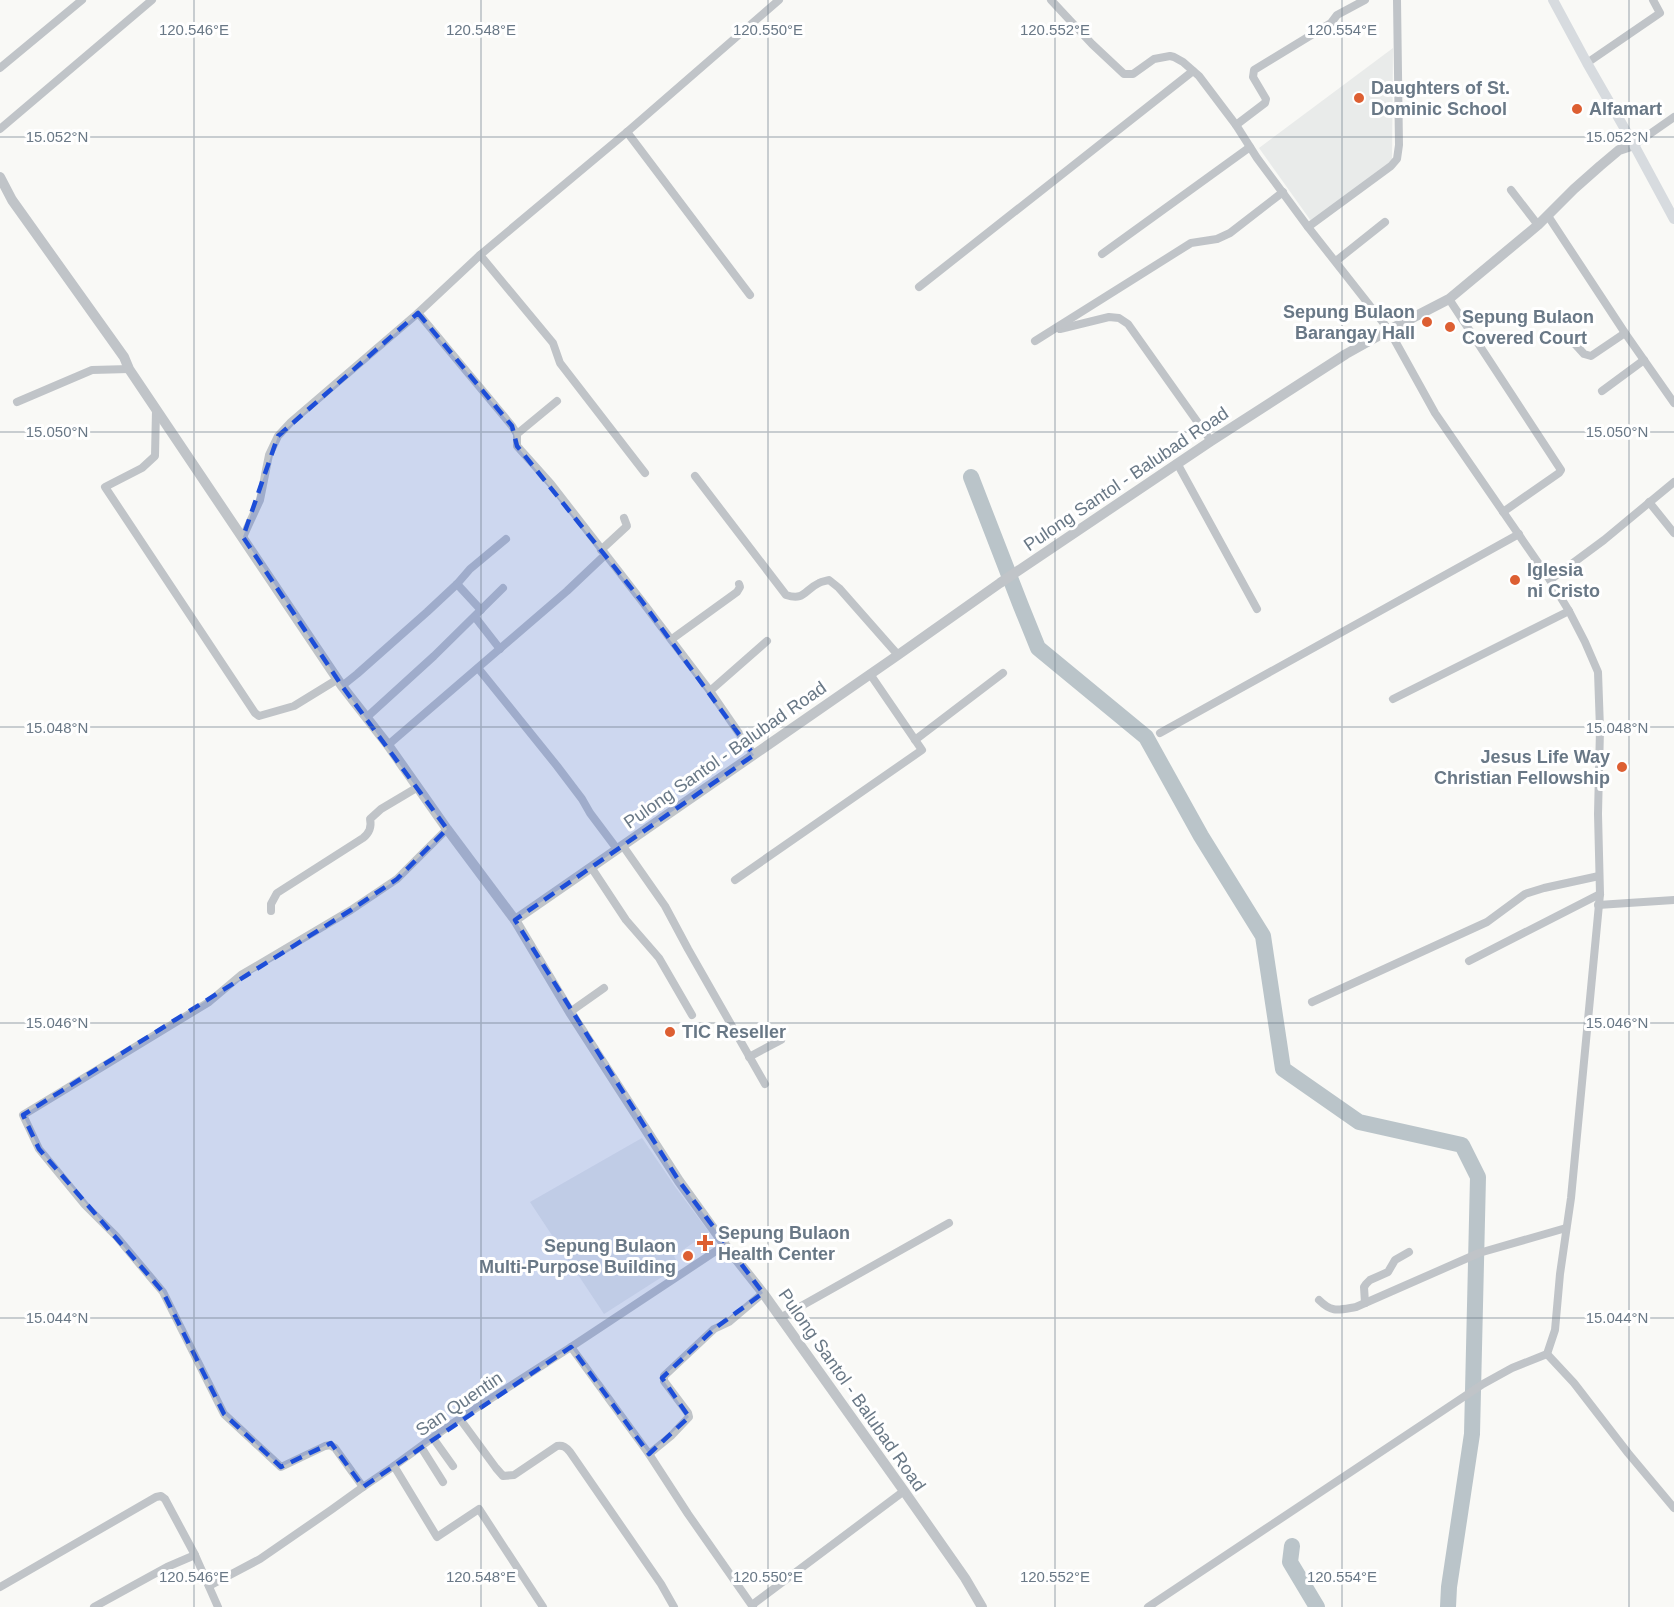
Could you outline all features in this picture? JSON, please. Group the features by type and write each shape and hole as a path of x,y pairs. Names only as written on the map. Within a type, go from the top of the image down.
{"main road":[{"path":"1553,0 1674,219"}],"street":[{"path":"0,69 82,0"},
{"path":"0,129 152,0"},
{"path":"243,537 260,500 269,455 278,436 291,422 418,313 480,255 627,132 779,0"},
{"path":"1051,0 1124,74 1133,74 1154,60 1170,56 1183,62 1199,76 1308,227 1389,330 1435,413 1569,611 1598,672 1600,894 1579,1119 1555,1330 1547,1353 1483,1384 1148,1607"},
{"path":"1236,125 1265,103 1266,99 1253,77 1254,70 1331,23 1337,15 1365,0"},
{"path":"1308,227 1391,166 1397,159 1399,145 1397,0"},
{"path":"1587,63 1660,13 1653,0"},
{"path":"919,287 1193,71"},
{"path":"1634,145 1674,117"},
{"path":"627,132 750,295"},
{"name":"Pulong Santol - Balubad Road","path":"982,1607 965,1578 904,1491 763,1293 681,1184 570,1012 515,920 1000,583 1177,463 1346,354 1449,299 1538,225 1619,150 1634,145"},
{"path":"1102,254 1251,147"},
{"path":"0,177 12,200 124,357 129,369 156,410 340,682 515,920"},
{"path":"1511,190 1538,225"},
{"path":"1035,341 1191,243 1217,239 1230,232 1283,192"},
{"path":"1548,216 1674,403"},
{"path":"1336,261 1385,222"},
{"path":"480,255 553,343 560,363 645,473"},
{"path":"1449,299 1561,470 1503,512"},
{"path":"418,313 513,426 517,434 517,446 551,484 672,639 754,755"},
{"path":"1052,331 1109,317 1119,318 1128,324 1211,441"},
{"path":"1574,343 1584,354 1591,356 1625,333"},
{"path":"1602,391 1644,360"},
{"path":"17,402 92,370 129,369"},
{"path":"517,434 557,401"},
{"path":"156,410 155,456 142,468 105,487 259,716 294,706 357,674 457,584 470,569 506,539"},
{"path":"1177,463 1257,609"},
{"path":"695,476 786,595 803,596 819,583 829,580 839,588 898,656"},
{"path":"1550,580 1604,540 1674,482"},
{"path":"1649,502 1674,533"},
{"path":"388,745 567,591 627,526 624,518"},
{"path":"1160,733 1518,534"},
{"path":"457,584 481,610"},
{"path":"672,639 737,592 739,584"},
{"path":"367,717 503,588"},
{"path":"1393,699 1569,611"},
{"path":"475,617 500,649"},
{"path":"710,691 766,641"},
{"path":"478,668 665,906 687,949 765,1084"},
{"path":"915,740 1003,673"},
{"path":"735,880 922,750 870,674"},
{"path":"272,911 271,904 277,893 363,838 368,834 370,819 381,809 418,788"},
{"path":"363,1486 335,1448 330,1445 281,1467 224,1414 163,1292 39,1149 23,1115 209,1002 241,975 351,910 397,879 447,829"},
{"path":"591,867 626,920 659,958 692,1015"},
{"path":"1312,1002 1487,922 1525,894 1599,876"},
{"path":"1469,961 1600,894"},
{"path":"1598,904 1674,900"},
{"path":"570,1012 604,988"},
{"path":"749,1057 781,1040"},
{"path":"780,1318 949,1222"},
{"path":"1319,1300 1327,1308 1336,1310 1356,1307 1476,1254 1566,1228"},
{"name":"San Quentin","path":"210,1587 260,1560 460,1419 725,1245"},
{"path":"1365,1303 1364,1287 1366,1284 1388,1272 1395,1260 1409,1252"},
{"path":"649,1454 689,1418 688,1413 664,1381 664,1376 714,1329 729,1322 763,1293"},
{"path":"572,1347 649,1454 752,1606 904,1491"},
{"path":"1547,1353 1574,1383 1674,1508"},
{"path":"460,1419 503,1476 514,1475 557,1446 565,1447 661,1584 674,1607"},
{"path":"433,1438 453,1466"},
{"path":"421,1447 443,1482"},
{"path":"394,1466 437,1537 479,1509 543,1607"},
{"path":"0,1587 161,1496 165,1499 195,1555 218,1607"},
{"path":"94,1607 167,1567 195,1555"}],"highlighted area":[{"path":"418,313 512,426 517,446 641,600 754,755 515,920 679,1181 763,1293 714,1329 662,1378 689,1417 649,1454 571,1347 363,1487 331,1443 281,1467 224,1414 163,1292 39,1149 23,1115 397,879 447,829 342,686 243,537 278,436"}],"shaded area":[{"name":"Daughters of St. Dominic School","path":"1393,48 1392,164 1311,221 1259,148"},
{"path":"642,1138 709,1232 674,1256 679,1266 604,1314 530,1202"}],"waterway":[{"path":"971,477 1038,648 1146,737 1201,836 1263,936 1283,1069 1359,1122 1462,1145 1478,1177 1472,1434 1448,1607"},
{"path":"1292,1546 1290,1562 1317,1607"}],"place":[{"name":"Daughters of St. Dominic School","path":"1359,98"},
{"name":"Alfamart","path":"1577,109"},
{"name":"Sepung Bulaon Barangay Hall","path":"1427,322"},
{"name":"Sepung Bulaon Covered Court","path":"1450,327"},
{"name":"Iglesia ni Cristo","path":"1515,580"},
{"name":"Jesus Life Way Christian Fellowship","path":"1622,767"},
{"name":"TIC Reseller","path":"670,1032"},
{"name":"Sepung Bulaon Health Center","path":"705,1243"},
{"name":"Sepung Bulaon Multi-Purpose Building","path":"688,1256"}]}
